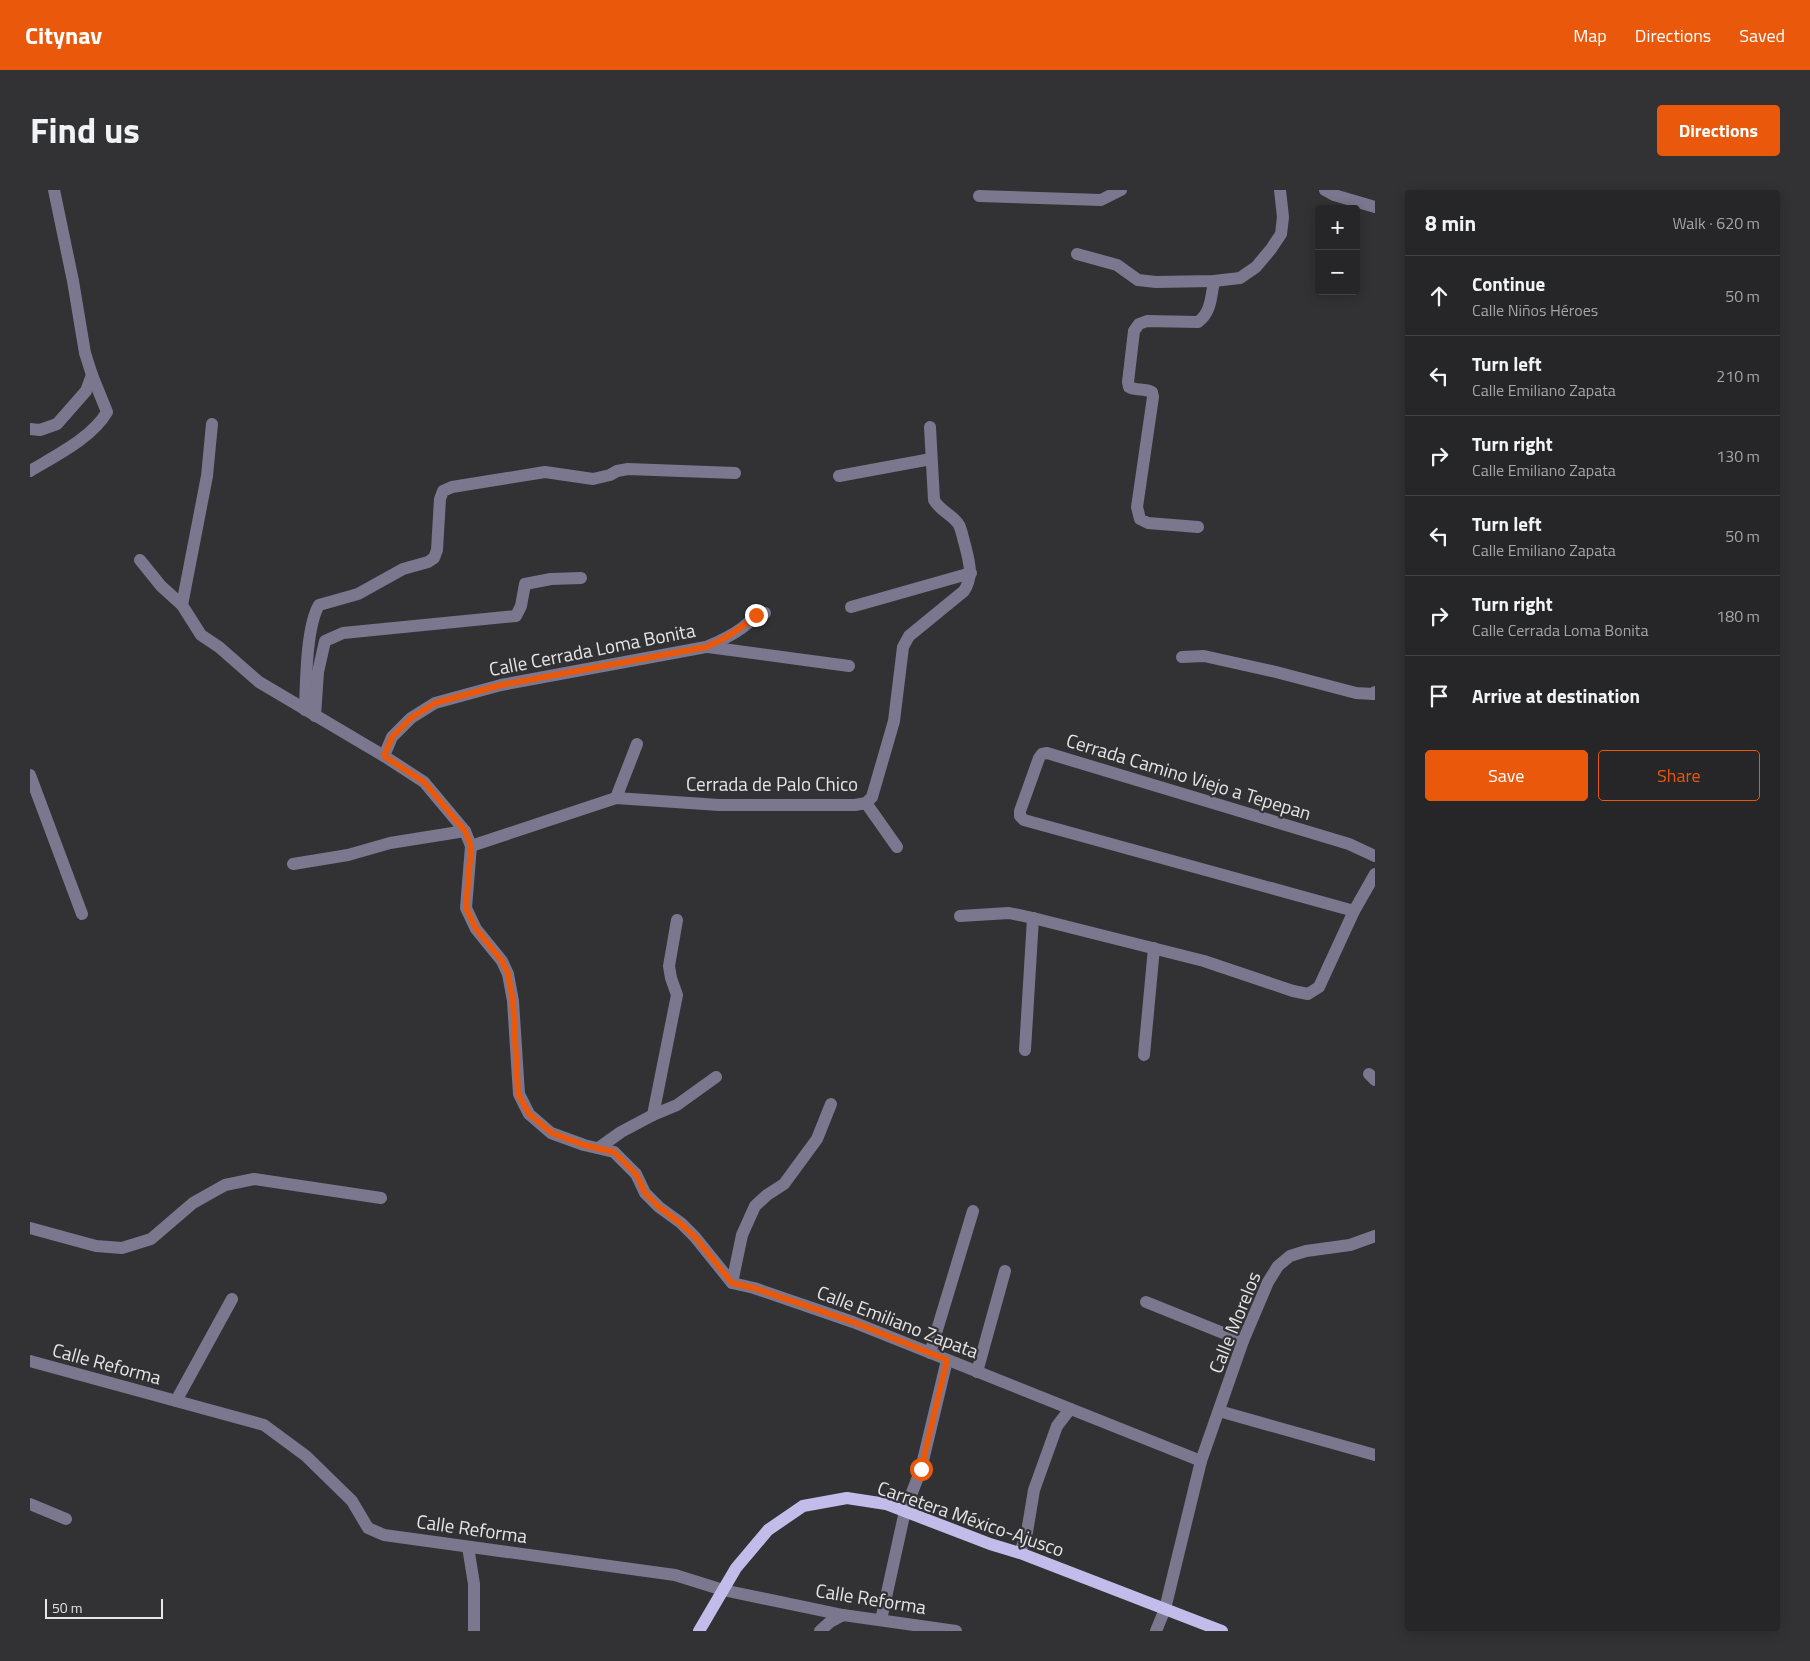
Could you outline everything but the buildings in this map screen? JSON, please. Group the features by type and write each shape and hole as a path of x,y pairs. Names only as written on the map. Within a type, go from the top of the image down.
{"main road":[{"name":"Carretera México-Ajusco","path":"699,1631 736,1568 768,1530 803,1506 847,1498 886,1504 990,1544 1020,1553 1222,1631"}],"street":[{"path":"30,471 97,426 107,412 85,353 73,281 54,190"},
{"path":"979,196 1101,200 1121,190"},
{"path":"1077,254 1117,265 1138,280 1156,282 1214,281 1240,278 1256,267 1271,250 1281,234 1283,217 1280,190"},
{"path":"1325,190 1334,195 1375,207"},
{"path":"1198,527 1148,523 1140,519 1138,508 1153,397 1152,392 1129,387 1128,382 1134,330 1139,324 1146,321 1198,322 1205,317 1209,310 1214,281"},
{"path":"30,429 40,430 57,424 86,391 92,375"},
{"path":"182,605 207,476 212,424"},
{"path":"851,607 971,573 960,527 934,500 930,459 930,427"},
{"path":"839,476 930,459"},
{"path":"310,713 307,661 315,612 319,605 358,594 396,573 428,562 434,558 437,550 440,499 443,491 452,487 545,472 593,479 628,469 735,473"},
{"path":"140,560 160,586 182,605 201,635 218,646 259,682 384,756 424,782 465,831 471,846 466,908 476,929 502,961 508,974 513,1002 518,1094 529,1114 552,1133 584,1145 600,1147 614,1152 636,1174 645,1193 695,1237 732,1283"},
{"name":"Cerrada de Palo Chico","path":"471,846 616,798 719,805 855,805 866,803 872,797 894,721 903,646 909,636 964,591 969,583 971,573"},
{"path":"310,713 325,641 343,633 516,616 521,606 525,584 551,579 581,578"},
{"name":"Calle Cerrada Loma Bonita","path":"384,756 392,737 411,718 435,703 501,685 706,647 742,628 756,615 765,613"},
{"path":"706,647 849,666"},
{"path":"1182,657 1204,656 1356,693 1374,694 1375,692"},
{"path":"616,798 637,744"},
{"name":"Cerrada Camino Viejo a Tepepan","path":"1354,911 1024,820 1020,816 1020,811 1039,758 1042,754 1047,753 1349,844 1375,856"},
{"path":"30,775 82,914"},
{"path":"866,803 897,847"},
{"path":"293,864 348,855 390,844 465,831"},
{"path":"960,916 1009,913 1033,918 1204,961 1293,991 1308,994 1319,987 1354,911 1375,874"},
{"path":"1025,1050 1033,918"},
{"path":"653,1115 677,996 669,966 677,920"},
{"path":"1144,1055 1154,948"},
{"path":"600,1147 621,1132 677,1105 716,1077"},
{"path":"732,1283 742,1236 756,1206 767,1194 784,1184 817,1139 831,1104"},
{"path":"30,1228 96,1246 122,1248 151,1238 192,1203 226,1185 254,1179 381,1198"},
{"path":"930,1353 973,1211"},
{"name":"Calle Morelos","path":"1156,1631 1165,1609 1201,1461 1244,1341 1268,1282 1278,1266 1290,1256 1306,1251 1350,1245 1375,1236"},
{"path":"976,1372 1005,1271"},
{"name":"Calle Emiliano Zapata","path":"732,1283 754,1288 853,1322 1201,1461"},
{"path":"176,1401 232,1299"},
{"path":"1146,1302 1244,1341"},
{"path":"880,1620 905,1511 921,1469 947,1360"},
{"name":"Calle Reforma","path":"30,1361 264,1425 306,1456 345,1494 352,1501 368,1528 384,1535 675,1575 723,1590 843,1615 956,1631"},
{"path":"1020,1553 1027,1532 1034,1490 1057,1426 1070,1409"},
{"path":"1219,1411 1375,1455"},
{"path":"30,1504 66,1518"},
{"path":"468,1547 474,1584 474,1631"},
{"path":"820,1631 830,1622 843,1615"}],"route":[{"path":"756,615 742,628 706,647 501,685 435,703 411,718 392,737 384,756 424,782 465,831 471,846 466,908 476,929 502,961 508,974 513,1002 518,1094 529,1114 552,1133 584,1145 600,1147 614,1152 636,1174 645,1193 695,1237 732,1283 754,1288 853,1322 947,1360 921,1469"}]}
